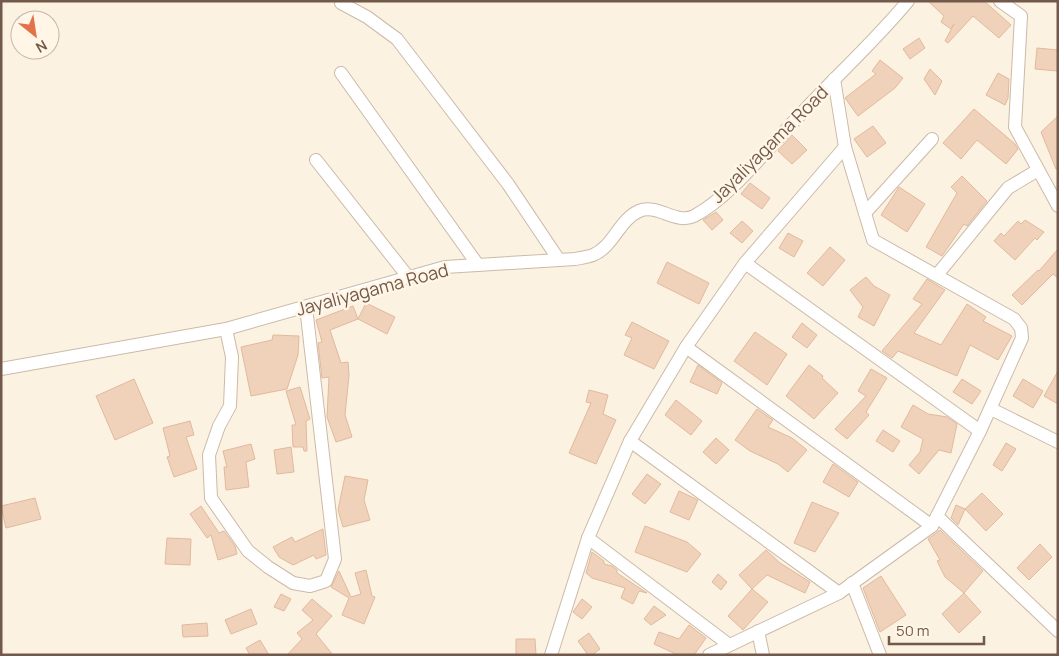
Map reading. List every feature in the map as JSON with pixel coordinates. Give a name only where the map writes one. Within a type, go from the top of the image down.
[{"type":"street","name":"Jayaliyagama Road","points":[[1,369],[226,329],[445,267],[559,260],[594,255],[607,244],[628,218],[641,210],[651,210],[686,219],[728,191],[834,79],[887,27],[908,1]]},
{"type":"street","points":[[1000,1],[1021,16],[1015,127],[1058,206]]},
{"type":"street","points":[[340,2],[367,17],[397,39],[508,184],[559,260]]},
{"type":"street","points":[[341,73],[478,265]]},
{"type":"street","points":[[709,655],[728,644],[838,593],[935,521],[991,408],[1022,338],[1021,328],[1014,319],[873,240],[845,147],[834,79]]},
{"type":"street","points":[[865,213],[932,139]]},
{"type":"street","points":[[550,655],[588,538],[630,441],[686,347],[745,263],[845,147]]},
{"type":"street","points":[[316,160],[409,278]]},
{"type":"street","points":[[937,275],[1008,188],[1038,170]]},
{"type":"street","points":[[745,263],[980,431]]},
{"type":"street","points":[[226,329],[232,357],[230,406],[219,426],[209,455],[211,498],[248,551],[293,583],[310,586],[326,581],[336,559],[306,307]]},
{"type":"street","points":[[686,347],[935,521],[1058,631]]},
{"type":"street","points":[[991,408],[1058,442]]},
{"type":"street","points":[[630,441],[838,593]]},
{"type":"street","points":[[588,538],[728,644]]},
{"type":"street","points":[[852,583],[880,655]]},
{"type":"street","points":[[758,631],[763,655]]},
{"type":"building","points":[[928,1],[984,1],[1011,25],[999,38],[973,16],[948,43],[945,41],[954,24],[951,29],[941,22],[944,16]]},
{"type":"building","points":[[919,38],[925,48],[910,59],[903,49]]},
{"type":"building","points":[[1037,48],[1058,50],[1058,71],[1035,69]]},
{"type":"building","points":[[880,60],[903,78],[895,88],[858,116],[845,98],[876,74],[872,71]]},
{"type":"building","points":[[930,69],[942,81],[935,95],[924,79]]},
{"type":"building","points":[[998,73],[1009,79],[1008,98],[1005,105],[986,95]]},
{"type":"building","points":[[974,109],[1015,144],[1018,149],[1006,164],[977,140],[961,159],[943,143]]},
{"type":"building","points":[[1058,116],[1058,169],[1056,169],[1041,132]]},
{"type":"building","points":[[873,126],[886,143],[867,157],[854,139]]},
{"type":"building","points":[[792,135],[807,150],[792,164],[778,151]]},
{"type":"building","points":[[962,176],[987,201],[967,226],[964,224],[942,256],[926,247],[957,193],[951,187]]},
{"type":"building","points":[[750,183],[770,198],[762,209],[741,194]]},
{"type":"building","points":[[899,187],[925,204],[907,232],[881,215]]},
{"type":"building","points":[[716,212],[723,220],[712,230],[703,220]]},
{"type":"building","points":[[1025,220],[1044,232],[1037,240],[1035,238],[1015,260],[994,241],[1001,233],[1004,236],[1018,221],[1021,224]]},
{"type":"building","points":[[742,221],[753,231],[742,243],[730,233]]},
{"type":"building","points":[[788,233],[803,241],[794,257],[779,248]]},
{"type":"building","points":[[830,247],[845,260],[823,286],[807,273]]},
{"type":"building","points":[[1058,249],[1058,278],[1053,274],[1022,305],[1012,295],[1039,271]]},
{"type":"building","points":[[667,262],[709,283],[699,304],[657,283]]},
{"type":"building","points":[[866,277],[874,286],[890,295],[874,326],[858,317],[863,307],[850,290]]},
{"type":"building","points":[[927,279],[945,290],[914,333],[941,345],[967,304],[986,317],[983,321],[1012,336],[998,360],[970,345],[957,376],[898,351],[892,358],[882,351],[922,304],[913,299]]},
{"type":"building","points":[[366,303],[395,317],[387,334],[358,319]]},
{"type":"building","points":[[353,306],[358,319],[330,330],[341,363],[348,362],[349,375],[345,415],[352,437],[336,442],[327,417],[329,377],[322,378],[318,343],[322,342],[316,320]]},
{"type":"building","points":[[632,322],[669,341],[654,369],[624,355],[632,338],[625,335]]},
{"type":"building","points":[[802,323],[817,335],[807,348],[792,337]]},
{"type":"building","points":[[755,332],[787,354],[767,385],[734,361]]},
{"type":"building","points":[[273,335],[299,336],[298,355],[287,389],[251,396],[241,347],[272,340]]},
{"type":"building","points":[[698,365],[722,383],[717,394],[690,382]]},
{"type":"building","points":[[809,365],[823,376],[822,378],[838,393],[814,419],[786,396]]},
{"type":"building","points":[[871,369],[887,378],[866,412],[869,415],[847,439],[835,429],[866,396],[858,391]]},
{"type":"building","points":[[1058,371],[1058,404],[1044,396]]},
{"type":"building","points":[[134,379],[153,423],[115,440],[96,396]]},
{"type":"building","points":[[962,379],[981,391],[972,404],[953,392]]},
{"type":"building","points":[[1023,379],[1043,391],[1033,408],[1013,396]]},
{"type":"building","points":[[300,387],[310,419],[306,421],[307,451],[304,451],[303,447],[293,447],[292,425],[296,425],[286,391]]},
{"type":"building","points":[[589,390],[608,395],[603,414],[616,420],[596,464],[569,453],[591,403],[586,402]]},
{"type":"building","points":[[676,400],[702,421],[691,435],[665,415]]},
{"type":"building","points":[[913,405],[928,414],[947,417],[957,424],[951,453],[939,450],[919,474],[909,465],[920,452],[923,439],[901,427]]},
{"type":"building","points":[[757,409],[773,420],[768,427],[792,438],[807,450],[788,472],[778,464],[750,451],[735,440]]},
{"type":"building","points":[[190,421],[194,435],[186,437],[197,469],[174,477],[167,457],[170,456],[163,428]]},
{"type":"building","points":[[883,430],[900,441],[893,452],[876,441]]},
{"type":"building","points":[[716,438],[729,450],[716,464],[703,452]]},
{"type":"building","points":[[1006,443],[1016,449],[1002,471],[993,465]]},
{"type":"building","points":[[251,444],[255,459],[246,462],[249,487],[226,490],[224,467],[227,467],[223,451]]},
{"type":"building","points":[[291,447],[294,472],[277,474],[274,450]]},
{"type":"building","points":[[833,464],[858,482],[849,497],[823,482]]},
{"type":"building","points":[[647,474],[661,484],[645,504],[632,494]]},
{"type":"building","points":[[345,476],[368,480],[364,500],[370,520],[343,527],[338,510]]},
{"type":"building","points":[[679,491],[698,500],[689,520],[670,512]]},
{"type":"building","points":[[982,493],[1003,514],[986,531],[965,509]]},
{"type":"building","points":[[35,498],[41,519],[6,528],[1,506]]},
{"type":"building","points":[[812,502],[839,513],[815,552],[794,543]]},
{"type":"building","points":[[956,505],[965,509],[958,525],[951,518]]},
{"type":"building","points":[[201,506],[219,533],[224,531],[235,546],[237,554],[218,560],[211,535],[207,538],[190,514]]},
{"type":"building","points":[[645,526],[687,542],[701,554],[687,572],[635,552]]},
{"type":"building","points":[[323,529],[326,555],[316,559],[314,555],[293,565],[279,557],[273,547],[292,537],[295,542]]},
{"type":"building","points":[[940,530],[983,571],[964,593],[945,577],[937,561],[940,560],[928,539]]},
{"type":"building","points":[[167,538],[191,539],[190,565],[165,564]]},
{"type":"building","points":[[1040,544],[1052,557],[1029,580],[1017,568]]},
{"type":"building","points":[[766,550],[780,563],[810,582],[805,593],[767,575],[752,589],[739,575]]},
{"type":"building","points":[[592,552],[604,561],[604,564],[612,566],[617,570],[617,573],[647,593],[639,591],[633,604],[621,598],[625,588],[592,578],[586,573]]},
{"type":"building","points":[[366,570],[372,596],[375,597],[364,624],[342,615],[349,598],[331,587],[339,571],[351,597],[361,594],[355,573]]},
{"type":"building","points":[[718,574],[727,582],[721,590],[712,582]]},
{"type":"building","points":[[881,576],[906,615],[880,632],[863,588]]},
{"type":"building","points":[[752,589],[768,602],[743,630],[728,616]]},
{"type":"building","points":[[964,593],[981,612],[959,633],[942,614]]},
{"type":"building","points":[[281,594],[291,599],[284,611],[274,607]]},
{"type":"building","points":[[312,599],[332,616],[316,634],[333,655],[287,655],[302,639],[297,633],[313,620],[302,610]]},
{"type":"building","points":[[582,599],[592,607],[582,619],[573,612]]},
{"type":"building","points":[[654,606],[666,615],[651,625],[644,619]]},
{"type":"building","points":[[251,609],[257,624],[231,634],[225,620]]},
{"type":"building","points":[[207,623],[208,636],[183,637],[182,625]]},
{"type":"building","points":[[689,625],[706,638],[694,655],[678,655],[654,644],[659,632],[679,639]]},
{"type":"building","points":[[589,633],[600,649],[592,655],[588,655],[578,641]]},
{"type":"building","points":[[516,639],[535,639],[536,655],[516,655]]},
{"type":"building","points":[[260,640],[269,655],[250,655],[246,648]]}]
